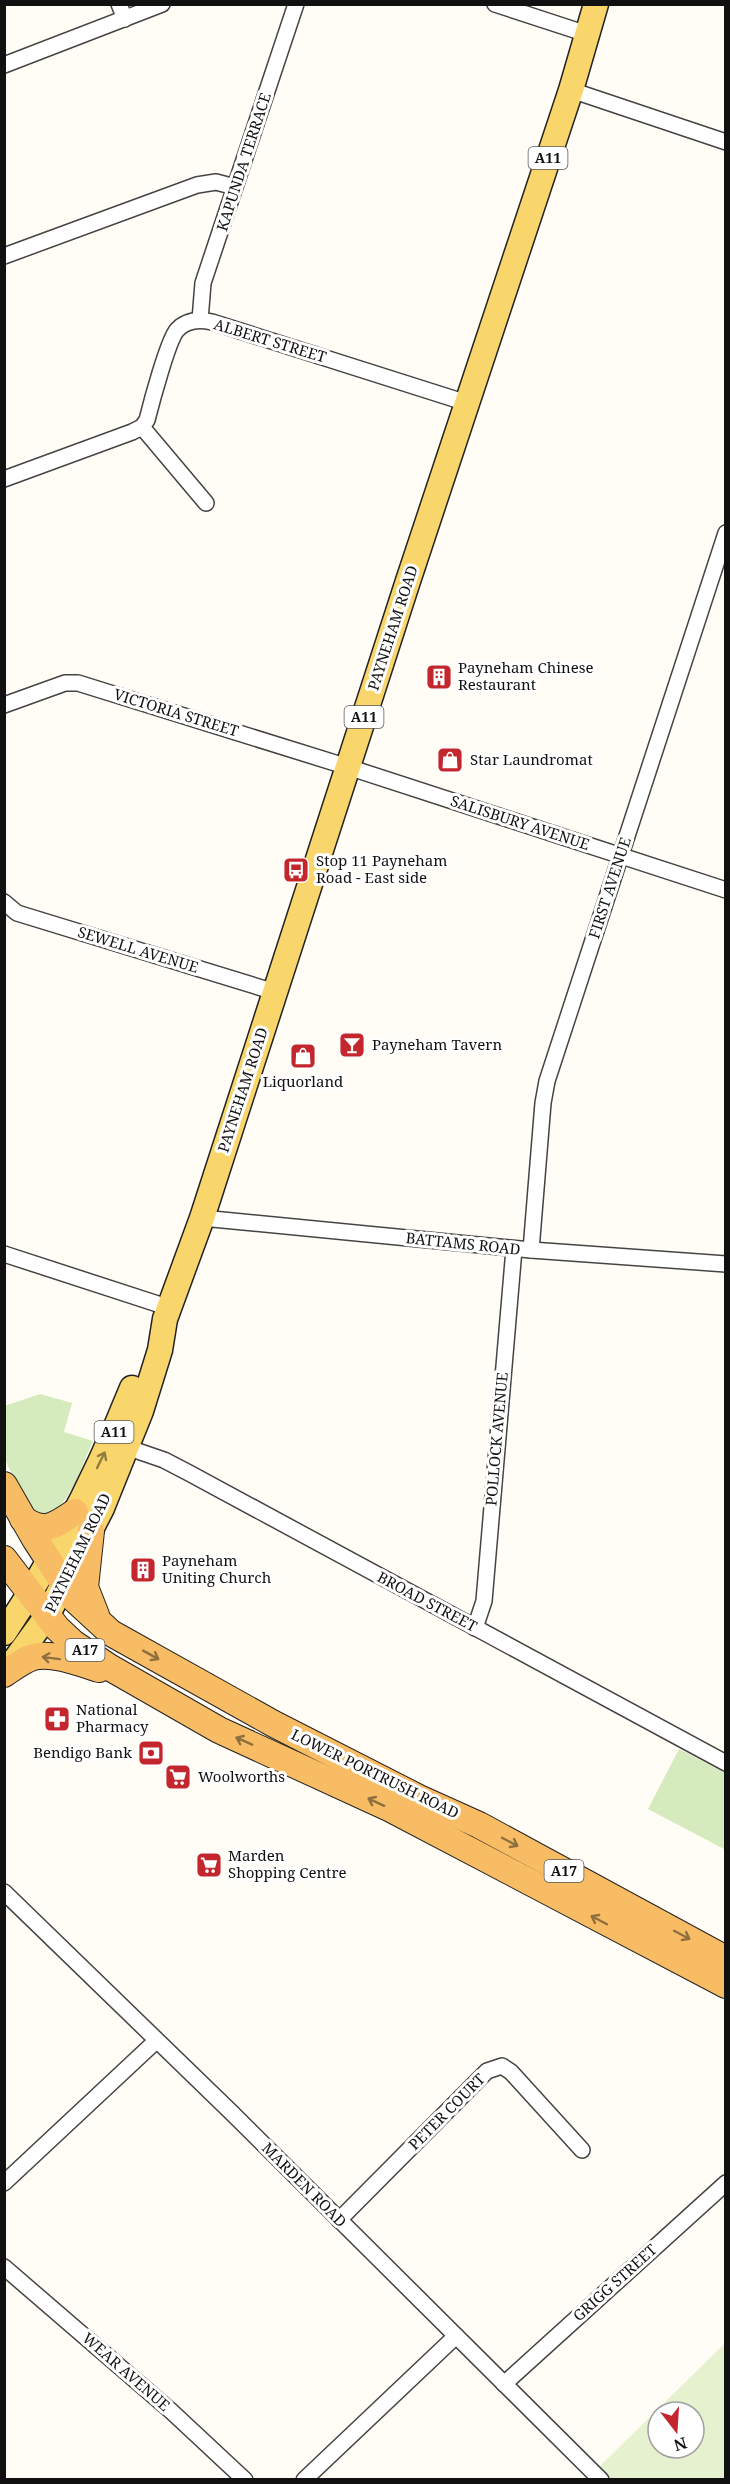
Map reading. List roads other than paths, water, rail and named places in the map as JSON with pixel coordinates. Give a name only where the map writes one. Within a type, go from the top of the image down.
[{"type":"highway","name":"A17","points":[[4,1485],[48,1561]]},
{"type":"highway","points":[[23,1519],[34,1526],[44,1528],[59,1522],[83,1521],[85,1587],[89,1602],[101,1624]]},
{"type":"highway","name":"A17","points":[[4,1559],[47,1616]]},
{"type":"highway","name":"LOWER PORTRUSH ROAD","points":[[48,1561],[74,1599],[111,1633],[264,1718],[401,1789],[479,1825],[726,1959]]},
{"type":"highway","name":"LOWER PORTRUSH ROAD","points":[[47,1616],[73,1643],[128,1678],[219,1730],[298,1764],[428,1828],[626,1935],[726,1985]]},
{"type":"highway","points":[[4,1674],[26,1660],[44,1656],[75,1662],[128,1678]]},
{"type":"highway","points":[[401,1789],[418,1807],[428,1828],[447,1824],[479,1825]]},
{"type":"main road","name":"PAYNEHAM ROAD","points":[[4,1674],[47,1616],[64,1584],[110,1441],[147,1350],[167,1313],[202,1218],[571,90],[596,4]]},
{"type":"main road","name":"PAYNEHAM ROAD","points":[[4,1633],[31,1594],[48,1561],[83,1521],[126,1447],[160,1350],[167,1313]]},
{"type":"street","points":[[4,65],[122,12],[162,4]]},
{"type":"street","name":"KAPUNDA TERRACE","points":[[200,320],[204,283],[296,4]]},
{"type":"street","points":[[495,4],[587,34]]},
{"type":"street","points":[[571,90],[726,142]]},
{"type":"street","points":[[4,256],[197,185],[216,182],[235,187]]},
{"type":"street","name":"ALBERT STREET","points":[[142,427],[147,420],[173,335],[184,324],[200,320],[467,403]]},
{"type":"street","points":[[4,479],[142,427],[206,503]]},
{"type":"street","name":"FIRST AVENUE","points":[[531,1250],[544,1092],[726,534]]},
{"type":"street","name":"VICTORIA STREET","points":[[4,705],[65,683],[78,683],[348,767]]},
{"type":"street","name":"SALISBURY AVENUE","points":[[348,767],[726,890]]},
{"type":"street","name":"SEWELL AVENUE","points":[[4,902],[17,913],[275,992]]},
{"type":"street","name":"BATTAMS ROAD","points":[[202,1218],[514,1249],[726,1264]]},
{"type":"street","name":"POLLOCK AVENUE","points":[[475,1628],[484,1601],[514,1249]]},
{"type":"street","points":[[4,1254],[167,1313]]},
{"type":"street","name":"BROAD STREET","points":[[126,1447],[164,1460],[189,1473],[726,1764]]},
{"type":"street","name":"MARDEN ROAD","points":[[4,1892],[601,2480]]},
{"type":"street","points":[[4,2182],[156,2041]]},
{"type":"street","name":"PETER COURT","points":[[339,2220],[487,2071],[501,2066],[512,2072],[582,2150]]},
{"type":"street","name":"GRIGG STREET","points":[[504,2384],[726,2182]]},
{"type":"street","name":"WEAR AVENUE","points":[[4,2267],[171,2411],[245,2480]]},
{"type":"street","points":[[304,2480],[456,2336]]},
{"type":"place","name":"Payneham Chinese Restaurant","points":[[439,677]]},
{"type":"place","name":"Star Laundromat","points":[[450,760]]},
{"type":"place","name":"Stop 11 Payneham Road - East side","points":[[296,870]]},
{"type":"place","name":"Payneham Tavern","points":[[352,1045]]},
{"type":"place","name":"Liquorland","points":[[303,1056]]},
{"type":"place","name":"Payneham Uniting Church","points":[[143,1570]]},
{"type":"place","name":"National Pharmacy","points":[[57,1719]]},
{"type":"place","name":"Bendigo Bank","points":[[151,1753]]},
{"type":"place","name":"Woolworths","points":[[178,1777]]},
{"type":"place","name":"Marden Shopping Centre","points":[[209,1865]]}]
